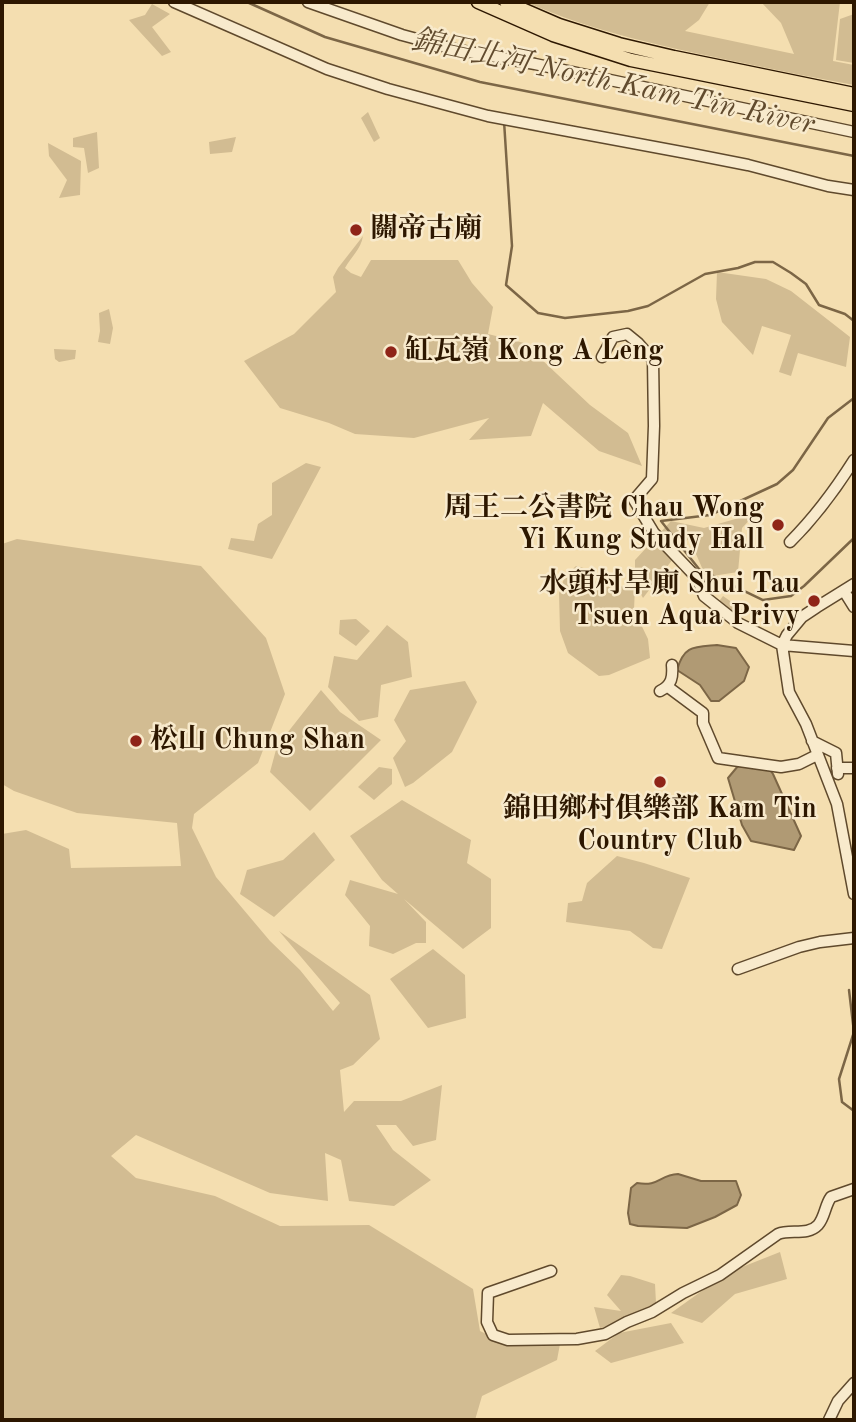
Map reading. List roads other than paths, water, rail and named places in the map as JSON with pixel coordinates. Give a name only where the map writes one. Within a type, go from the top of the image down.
[{"type":"main road","points":[[478,2],[553,35],[631,60],[854,105]]},
{"type":"main road","points":[[506,2],[559,25],[619,44],[854,94]]},
{"type":"street","points":[[174,2],[327,69],[388,89],[488,116],[703,156],[854,191]]},
{"type":"street","points":[[308,2],[402,36],[458,50],[536,58],[854,132]]},
{"type":"street","points":[[602,357],[613,337],[627,334],[653,360],[652,479],[634,500],[654,533],[697,578],[704,596],[738,623],[782,645],[854,651]]},
{"type":"street","points":[[790,542],[812,520],[854,460]]},
{"type":"street","points":[[854,584],[802,617],[782,645],[789,692],[806,724],[836,804],[854,892]]},
{"type":"street","points":[[844,591],[854,607]]},
{"type":"street","points":[[672,665],[673,677],[664,689],[704,713],[703,723],[718,758],[780,767],[799,764],[817,755]]},
{"type":"street","points":[[812,741],[836,753],[838,771],[854,768]]},
{"type":"street","points":[[738,969],[799,947],[854,938]]},
{"type":"street","points":[[551,1271],[488,1293],[487,1322],[493,1335],[508,1340],[577,1339],[605,1334],[720,1275],[780,1232],[813,1229],[820,1223],[831,1197],[854,1189]]},
{"type":"street","points":[[830,1420],[838,1401],[854,1383]]},
{"type":"waterway","name":"錦田北河 North Kam Tin River","points":[[247,2],[325,37],[480,82],[854,156]]},
{"type":"waterway","points":[[504,121],[512,246],[506,285],[538,313],[565,318],[628,311],[648,306],[705,274],[755,262],[773,262],[806,284],[819,305],[845,314],[854,321]]},
{"type":"waterway","points":[[661,521],[710,515],[777,484],[793,470],[828,418],[854,398]]},
{"type":"waterway","points":[[661,521],[699,569],[763,600],[791,596],[854,538]]},
{"type":"waterway","points":[[849,990],[854,1032],[839,1079],[842,1102],[854,1111]]},
{"type":"place","name":"關帝古廟","points":[[356,230]]},
{"type":"place","name":"缸瓦嶺 Kong A Leng","points":[[391,352]]},
{"type":"place","name":"周王二公書院 Chau Wong Yi Kung Study Hall","points":[[778,525]]},
{"type":"place","name":"水頭村旱廁 Shui Tau Tsuen Aqua Privy","points":[[814,601]]},
{"type":"place","name":"松山 Chung Shan","points":[[136,741]]},
{"type":"place","name":"錦田鄉村俱樂部 Kam Tin Country Club","points":[[660,782]]}]
